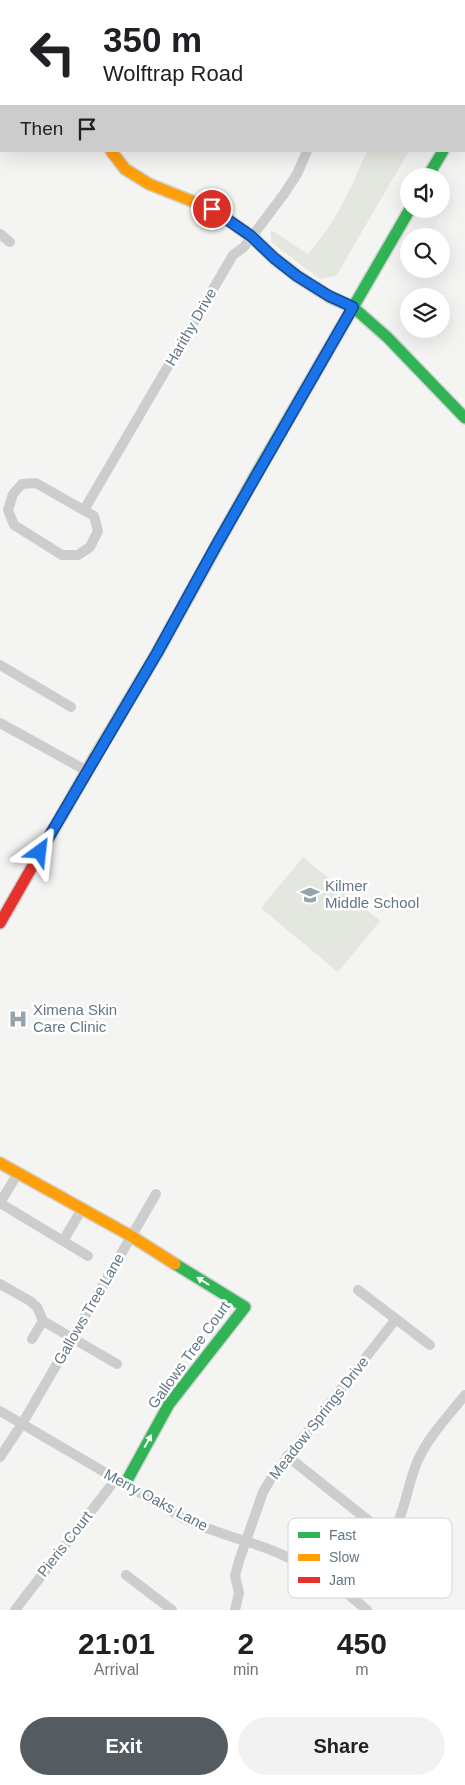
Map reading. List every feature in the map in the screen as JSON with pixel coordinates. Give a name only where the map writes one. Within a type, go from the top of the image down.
[{"type":"street","points":[[112,152],[125,169],[150,184],[212,209],[251,236],[274,258],[297,276],[329,296],[353,307],[387,337],[465,418]]},
{"type":"street","name":"Harithy Drive","points":[[84,510],[219,278],[233,256],[244,247],[284,194],[297,174],[307,152]]},
{"type":"street","points":[[433,168],[442,152]]},
{"type":"street","points":[[0,923],[157,653],[217,544],[405,218]]},
{"type":"street","points":[[0,234],[10,242]]},
{"type":"street","points":[[36,483],[84,510],[94,516],[98,530],[90,547],[78,555],[62,555],[14,525],[8,510],[13,494],[22,484],[36,483]]},
{"type":"street","points":[[0,665],[71,707]]},
{"type":"street","points":[[1,727],[87,771]]},
{"type":"street","points":[[0,1163],[131,1236]]},
{"type":"street","points":[[18,1173],[0,1203],[88,1256]]},
{"type":"street","name":"Gallows Tree Lane","points":[[22,1424],[156,1194]]},
{"type":"street","points":[[63,1241],[82,1209]]},
{"type":"street","name":"Gallows Tree Court","points":[[120,1481],[169,1404],[245,1307],[131,1236]]},
{"type":"street","points":[[0,1284],[37,1307],[42,1321],[117,1364]]},
{"type":"street","points":[[358,1290],[430,1345]]},
{"type":"street","name":"Meadow Springs Drive","points":[[234,1610],[239,1592],[235,1576],[263,1492],[287,1456],[396,1319]]},
{"type":"street","points":[[32,1339],[42,1321]]},
{"type":"street","points":[[401,1518],[411,1478],[418,1460],[428,1443],[465,1395]]},
{"type":"street","name":"Merry Oaks Lane","points":[[0,1411],[189,1521],[201,1527],[246,1541],[288,1559]]},
{"type":"street","points":[[0,1457],[22,1424]]},
{"type":"street","points":[[287,1456],[366,1518]]},
{"type":"street","name":"Pieris Court","points":[[15,1610],[120,1481]]},
{"type":"street","points":[[126,1574],[172,1610]]},
{"type":"street","name":"Merry Oaks Lane","points":[[352,1598],[367,1610]]},
{"type":"shaded area","points":[[367,152],[408,152],[336,276],[320,279],[271,242],[271,230],[308,254],[334,218]]},
{"type":"shaded area","points":[[303,857],[380,921],[338,972],[261,908]]},
{"type":"traffic: fast","points":[[433,168],[442,152]]},
{"type":"traffic: fast","points":[[95,757],[157,653],[254,478],[405,218]]},
{"type":"traffic: fast","points":[[330,297],[353,307],[387,337],[465,418]]},
{"type":"traffic: fast","points":[[125,1484],[169,1404],[245,1307],[175,1264]]},
{"type":"traffic: slow","points":[[112,152],[125,169],[149,184],[212,209],[251,236],[274,258],[297,276],[330,297]]},
{"type":"traffic: slow","points":[[0,1163],[131,1236],[175,1264]]},
{"type":"traffic: jam","points":[[0,923],[95,757]]},
{"type":"place","name":"Kilmer Middle School","points":[[310,895]]},
{"type":"place","name":"Ximena Skin Care Clinic","points":[[18,1019]]},
{"type":"route","points":[[40,852],[157,653],[217,544],[353,307],[329,296],[297,276],[274,258],[251,236],[212,209]]}]
